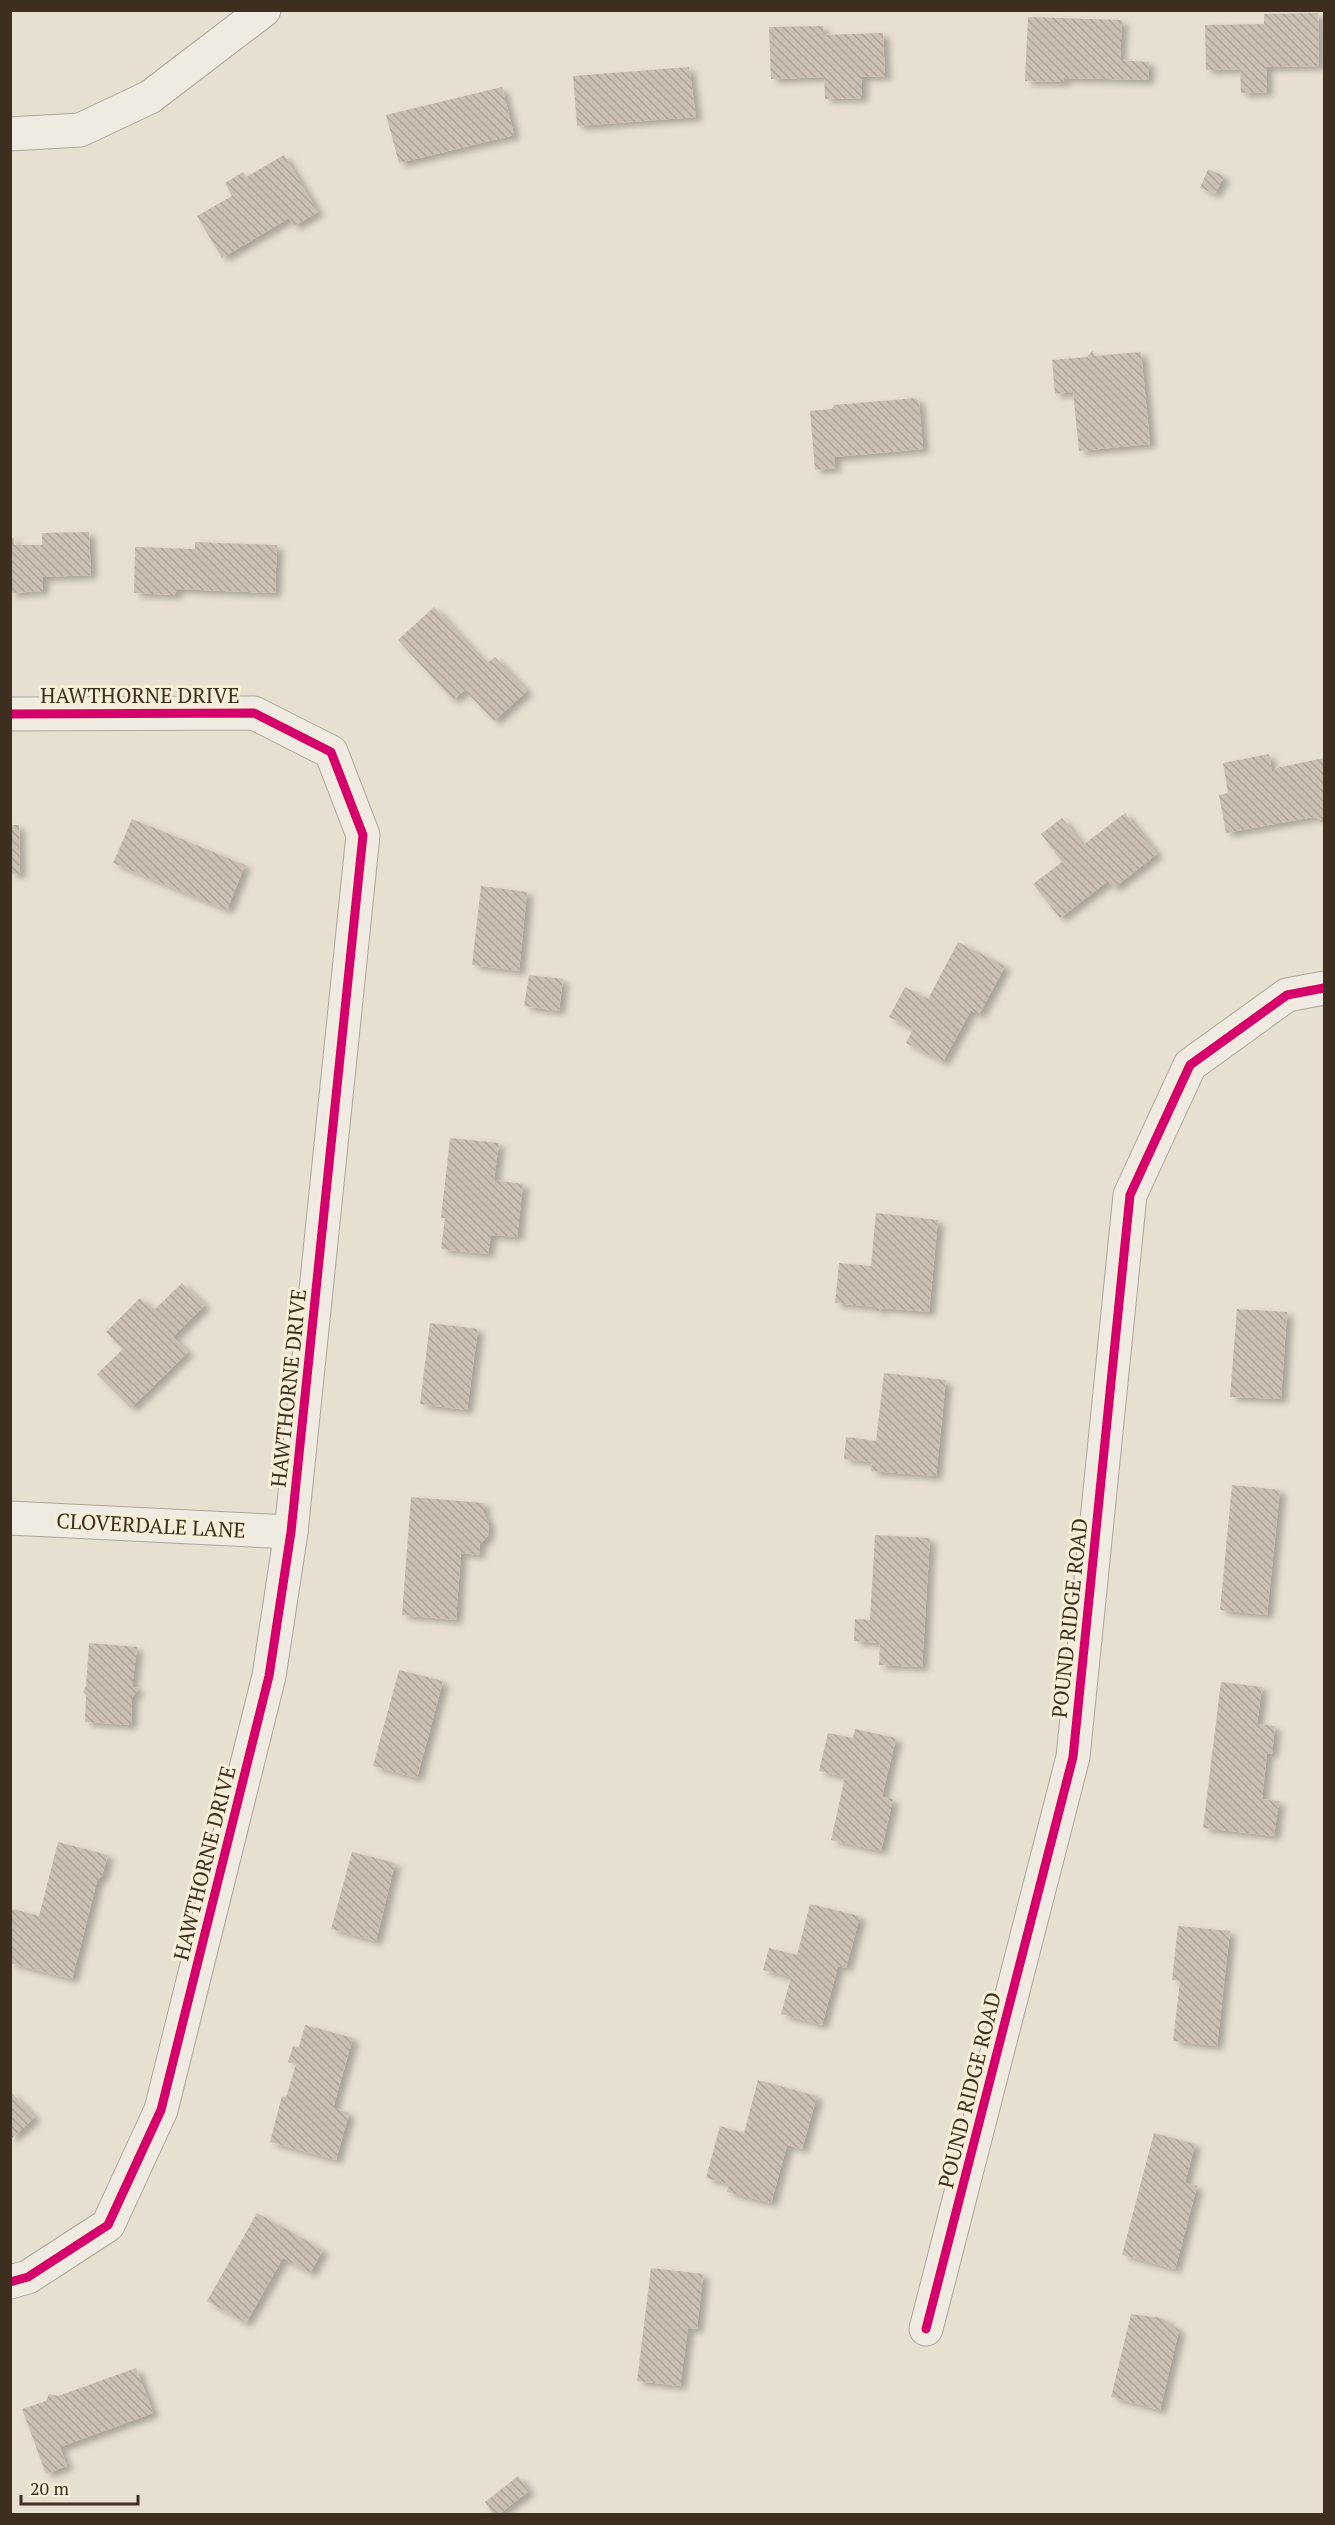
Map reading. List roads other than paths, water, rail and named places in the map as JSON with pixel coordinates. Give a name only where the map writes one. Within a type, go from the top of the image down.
[{"type":"street","points":[[10,134],[80,130],[150,97],[264,10]]},
{"type":"street","name":"HAWTHORNE DRIVE","points":[[10,714],[254,713],[331,752],[363,835],[291,1532],[269,1676],[161,2110],[108,2225],[28,2277],[10,2282]]},
{"type":"street","name":"POUND RIDGE ROAD","points":[[926,2329],[1073,1756],[1130,1195],[1190,1065],[1287,995],[1324,988]]},
{"type":"street","name":"CLOVERDALE LANE","points":[[10,1518],[291,1532]]}]
